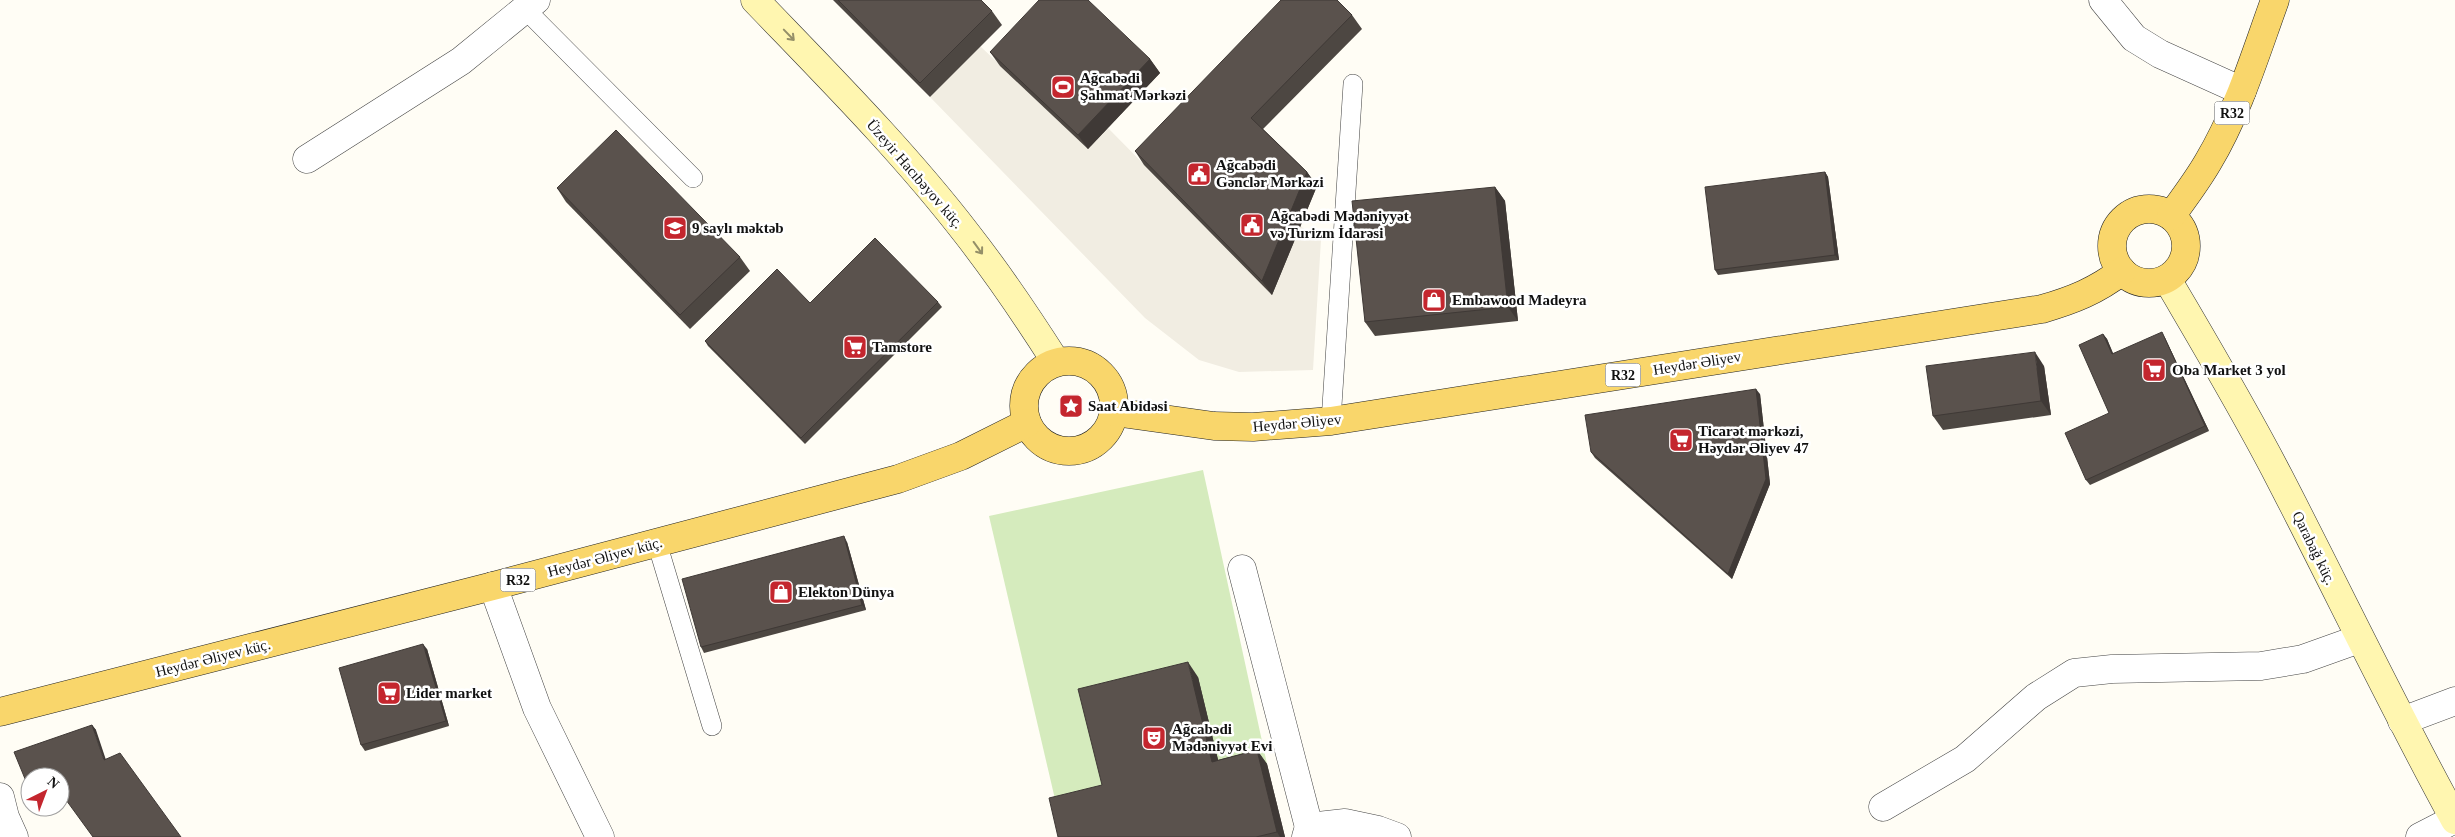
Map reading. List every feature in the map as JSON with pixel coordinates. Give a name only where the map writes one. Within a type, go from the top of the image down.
[{"type":"main road","name":"R32","points":[[2171,216],[2208,162],[2242,90],[2275,0]]},
{"type":"main road","points":[[2160,210],[2171,216],[2180,225],[2187,248],[2184,260],[2177,271],[2167,279],[2155,283],[2142,282],[2122,271],[2115,261],[2112,249],[2113,237],[2118,226],[2136,211],[2160,210]]},
{"type":"main road","name":"Heydər Əliyev","points":[[1114,412],[1214,426],[1253,428],[1331,421],[2042,309],[2072,300],[2100,288],[2122,271]]},
{"type":"main road","points":[[1071,361],[1086,364],[1098,371],[1108,383],[1114,397],[1114,412],[1110,426],[1102,438],[1089,447],[1075,451],[1060,450],[1046,445],[1035,435],[1027,422],[1024,408],[1026,393],[1032,380],[1043,369],[1056,362],[1071,361]]},
{"type":"main road","name":"Heydər Əliyev küç.","points":[[0,712],[493,586],[926,471],[961,456],[1027,422]]},
{"type":"street","name":"Üzeyir Hacıbəyov küç.","points":[[757,0],[924,181],[967,234],[1016,300],[1056,362]]},
{"type":"street","points":[[2103,0],[2134,38],[2160,54],[2242,90]]},
{"type":"street","points":[[307,159],[461,61],[530,5]]},
{"type":"street","name":"Qarabağ küç.","points":[[2167,279],[2271,461],[2359,639],[2455,820]]},
{"type":"street","points":[[1242,569],[1308,832],[1345,823],[1378,830],[1396,837]]},
{"type":"street","points":[[493,586],[537,708],[600,837]]},
{"type":"street","points":[[1883,807],[1965,759],[2036,697],[2074,673],[2112,669],[2261,666],[2303,659],[2359,639]]},
{"type":"street","points":[[2402,721],[2455,701]]},
{"type":"street","points":[[0,797],[5,817],[14,837]]},
{"type":"street","points":[[2420,837],[2455,820]]},
{"type":"lane","points":[[530,5],[693,178]]},
{"type":"lane","points":[[1331,421],[1354,84]]},
{"type":"lane","points":[[657,543],[712,726]]},
{"type":"green space","points":[[1203,470],[1267,764],[1058,812],[989,516]]},
{"type":"shaded area","points":[[980,46],[1088,148],[1108,128],[1272,294],[1300,226],[1321,240],[1313,370],[1239,372],[1199,360],[1145,318],[930,97]]},
{"type":"building","points":[[838,0],[981,0],[992,11],[920,83]]},
{"type":"building","points":[[1039,0],[1088,0],[1150,59],[1078,135],[990,52]]},
{"type":"building","points":[[1281,0],[1337,0],[1352,15],[1251,118],[1307,172],[1262,281],[1135,151]]},
{"type":"building","points":[[616,130],[740,257],[680,315],[557,188]]},
{"type":"building","points":[[1825,172],[1835,255],[1715,270],[1705,187]]},
{"type":"building","points":[[1495,187],[1508,307],[1365,322],[1352,201]]},
{"type":"building","points":[[875,238],[938,302],[801,438],[705,341],[777,269],[810,303]]},
{"type":"building","points":[[2162,332],[2205,426],[2086,480],[2065,433],[2109,413],[2079,345],[2103,334],[2112,354]]},
{"type":"building","points":[[2035,352],[2041,401],[1933,416],[1926,366]]},
{"type":"building","points":[[1756,389],[1766,479],[1728,574],[1591,452],[1585,415]]},
{"type":"building","points":[[844,536],[862,605],[701,647],[682,579]]},
{"type":"building","points":[[423,644],[446,721],[361,745],[339,668]]},
{"type":"building","points":[[1188,662],[1212,762],[1257,750],[1277,832],[1256,837],[1058,837],[1049,798],[1102,785],[1078,689]]},
{"type":"building","points":[[92,725],[104,760],[120,753],[181,837],[93,837],[70,805],[70,767],[20,767],[14,752]]},
{"type":"place","name":"Ağcabədi Şahmat Mərkəzi","points":[[1063,87]]},
{"type":"place","name":"Ağcabədi Gənclər Mərkəzi","points":[[1199,174]]},
{"type":"place","name":"Ağcabədi Mədəniyyət və Turizm İdarəsi","points":[[1252,225]]},
{"type":"place","name":"9 saylı məktəb","points":[[675,228]]},
{"type":"place","name":"Embawood Madeyra","points":[[1434,300]]},
{"type":"place","name":"Tamstore","points":[[855,347]]},
{"type":"place","name":"Oba Market 3 yol","points":[[2154,370]]},
{"type":"place","name":"Saat Abidəsi","points":[[1071,406]]},
{"type":"place","name":"Ticarət mərkəzi, Həydər Əliyev 47","points":[[1681,440]]},
{"type":"place","name":"Elekton Dünya","points":[[781,592]]},
{"type":"place","name":"Lider market","points":[[389,693]]},
{"type":"place","name":"Ağcabədi Mədəniyyət Evi","points":[[1154,738]]}]
